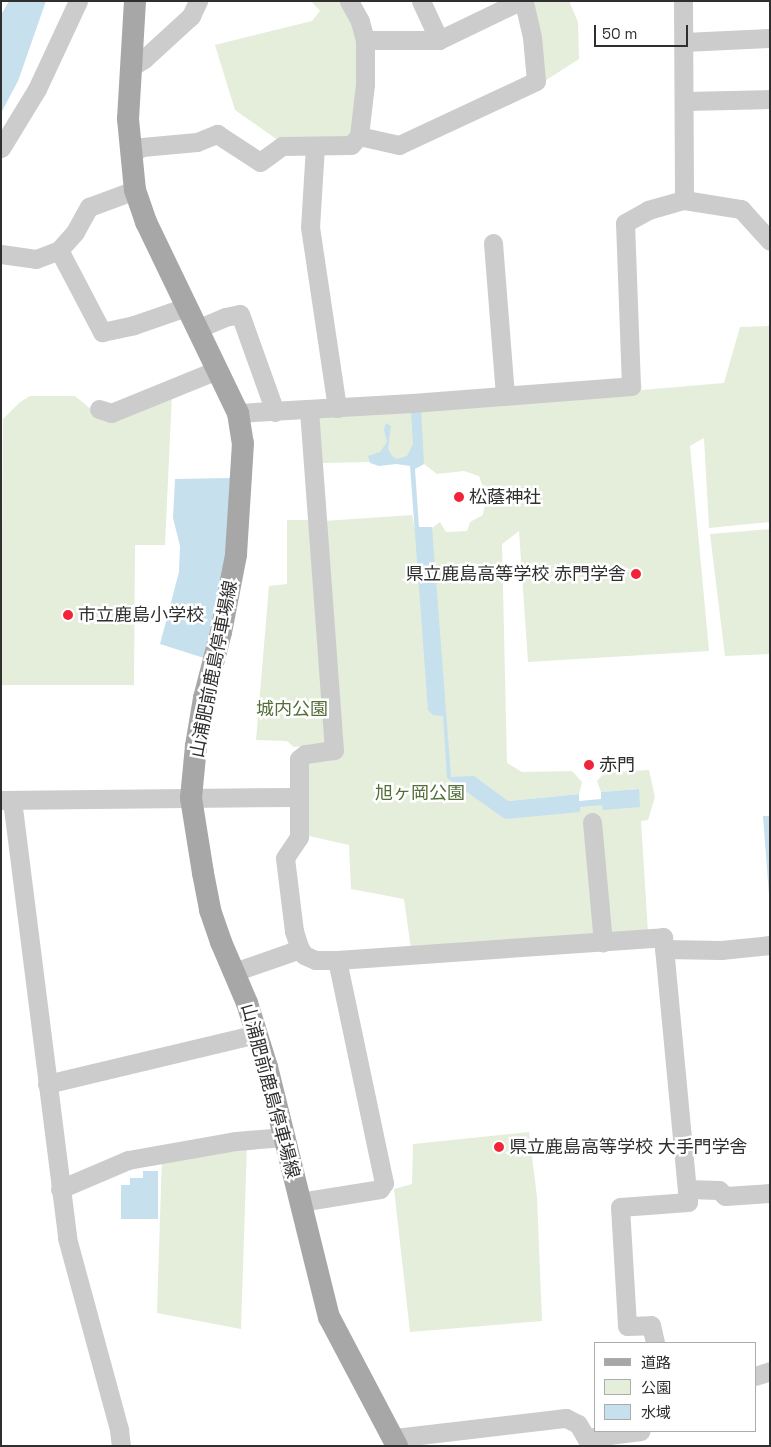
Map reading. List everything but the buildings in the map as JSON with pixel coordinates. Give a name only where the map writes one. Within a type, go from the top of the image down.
[{"type":"main road","name":"山浦肥前鹿島停車場線","points":[[135,1],[128,119],[135,190],[146,222],[238,413],[243,443],[236,555],[221,632],[204,698],[196,746],[192,798],[210,910],[257,1034],[329,1316],[396,1442]]},
{"type":"street","points":[[1,148],[36,88],[78,1]]},
{"type":"street","points":[[130,68],[144,59],[191,16],[198,1]]},
{"type":"street","points":[[130,154],[142,147],[197,142],[217,134],[260,162],[282,146],[351,145],[359,136],[365,84],[365,40],[360,21],[349,1]]},
{"type":"street","points":[[421,1],[439,40]]},
{"type":"street","points":[[683,1],[684,200]]},
{"type":"street","points":[[359,136],[399,145],[536,81],[532,37],[518,2],[439,40],[365,40]]},
{"type":"street","points":[[684,42],[770,38]]},
{"type":"street","points":[[685,101],[770,99]]},
{"type":"street","points":[[315,146],[310,227],[337,408]]},
{"type":"street","points":[[1,254],[36,259],[59,250],[75,232],[89,207],[135,190]]},
{"type":"street","points":[[238,413],[309,410],[631,386],[625,223],[648,210],[684,200],[741,208],[770,241]]},
{"type":"street","points":[[493,243],[504,396]]},
{"type":"street","points":[[59,250],[102,332],[134,325],[186,306]]},
{"type":"street","points":[[197,329],[225,317],[240,314],[274,412]]},
{"type":"street","points":[[99,409],[111,413],[217,370]]},
{"type":"street","points":[[309,410],[334,750],[305,754],[299,759],[299,837],[284,858],[294,931],[300,949],[304,955],[315,960],[337,960],[663,937],[688,1202],[620,1208],[628,1326],[651,1325],[655,1342]]},
{"type":"street","points":[[121,1446],[119,1430],[67,1238],[7,800],[299,797]]},
{"type":"street","points":[[592,822],[603,942]]},
{"type":"street","points":[[664,949],[721,950],[770,945]]},
{"type":"street","points":[[234,972],[300,949]]},
{"type":"street","points":[[300,1202],[380,1189],[384,1183],[337,960]]},
{"type":"street","points":[[47,1084],[257,1034]]},
{"type":"street","points":[[60,1189],[128,1160],[236,1141],[284,1136]]},
{"type":"street","points":[[686,1189],[719,1190],[725,1196],[770,1193]]},
{"type":"street","points":[[756,1376],[770,1372]]},
{"type":"street","points":[[396,1442],[566,1418],[578,1424],[587,1440],[635,1432]]},
{"type":"green space","points":[[311,1],[342,1],[355,22],[362,83],[349,140],[282,143],[235,110],[215,45],[312,21],[320,11]]},
{"type":"green space","points":[[530,1],[569,1],[578,22],[579,59],[540,84]]},
{"type":"green space","name":"旭ヶ岡公園","points":[[770,326],[770,522],[709,528],[704,438],[690,446],[709,651],[528,662],[519,531],[502,544],[507,763],[522,772],[572,771],[582,782],[579,794],[508,801],[508,810],[639,796],[639,789],[601,792],[597,781],[604,773],[649,770],[655,797],[648,820],[641,821],[648,933],[411,949],[404,899],[351,889],[349,845],[309,836],[304,763],[331,761],[340,754],[324,521],[412,515],[415,529],[432,528],[440,522],[446,532],[467,531],[470,522],[483,515],[486,495],[479,476],[464,471],[437,474],[424,464],[423,461],[321,463],[319,417],[724,383],[740,327]]},
{"type":"green space","name":"市立鹿島小学校","points":[[172,394],[165,545],[135,545],[134,685],[1,685],[3,419],[20,402],[30,396],[75,396],[98,415]]},
{"type":"green space","name":"城内公園","points":[[287,520],[309,520],[326,744],[294,747],[287,741],[256,740],[269,586],[287,584]]},
{"type":"green space","points":[[770,529],[770,654],[725,656],[710,534]]},
{"type":"green space","points":[[529,1132],[537,1197],[542,1321],[410,1332],[394,1189],[412,1184],[413,1144]]},
{"type":"green space","points":[[247,1144],[241,1329],[157,1313],[162,1157]]},
{"type":"water","points":[[9,1],[46,1],[18,81],[1,113],[1,15]]},
{"type":"water","points":[[421,411],[424,464],[415,469],[419,527],[432,527],[451,777],[474,776],[508,801],[579,794],[579,801],[601,799],[601,792],[639,789],[640,807],[603,810],[602,805],[580,807],[580,812],[505,819],[447,778],[443,716],[433,715],[428,710],[410,466],[396,464],[379,466],[370,463],[368,456],[380,452],[387,442],[384,430],[386,423],[391,426],[388,449],[392,456],[397,459],[407,456],[413,444],[411,412]]},
{"type":"water","points":[[230,478],[229,543],[204,658],[160,644],[179,572],[180,546],[173,518],[175,479]]},
{"type":"water","points":[[763,816],[770,816],[770,908]]},
{"type":"water","points":[[143,1171],[158,1171],[158,1219],[121,1219],[121,1185],[130,1185],[130,1178],[143,1178]]},
{"type":"place","name":"松蔭神社","points":[[459,497]]},
{"type":"place","name":"県立鹿島高等学校 赤門学舎","points":[[636,574]]},
{"type":"place","name":"市立鹿島小学校","points":[[68,615]]},
{"type":"place","name":"赤門","points":[[589,765]]},
{"type":"place","name":"県立鹿島高等学校 大手門学舎","points":[[499,1147]]}]
